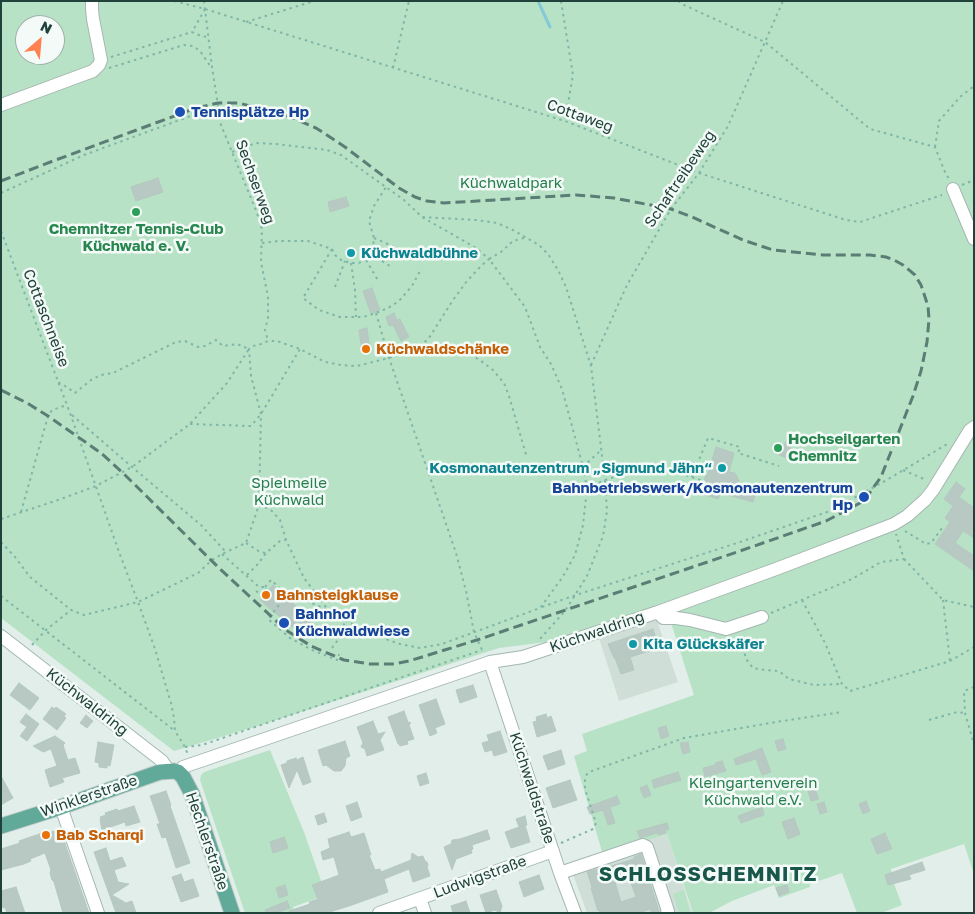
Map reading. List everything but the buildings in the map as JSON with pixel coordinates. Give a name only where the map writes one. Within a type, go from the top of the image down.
[{"type":"main road","name":"Winklerstraße","points":[[1,826],[160,772],[173,772]]},
{"type":"main road","name":"Hechlerstraße","points":[[173,772],[183,777],[192,794],[232,913]]},
{"type":"street","points":[[1,105],[93,71],[98,65],[103,65],[93,19],[92,1]]},
{"type":"street","points":[[953,189],[974,239]]},
{"type":"street","name":"Küchwaldring","points":[[1,636],[162,760],[173,772],[490,662],[523,658],[658,612],[896,523],[920,506],[929,495],[970,430],[974,427]]},
{"type":"street","points":[[658,612],[663,618],[690,620],[726,628],[762,617]]},
{"type":"street","name":"Küchwaldstraße","points":[[490,662],[560,873],[576,913]]},
{"type":"street","points":[[61,807],[98,913]]},
{"type":"street","points":[[560,873],[643,845],[647,846],[668,913]]},
{"type":"street","name":"Ludwigstraße","points":[[379,913],[552,849]]},
{"type":"street","points":[[420,899],[425,913]]},
{"type":"path","name":"Cottaweg","points":[[174,1],[565,121],[699,173],[846,220],[860,222],[945,194],[974,180]]},
{"type":"path","name":"Sechserweg","points":[[204,1],[221,125],[257,212],[262,229],[261,262],[268,297],[268,318],[265,330],[268,341]]},
{"type":"path","points":[[246,22],[314,1]]},
{"type":"path","points":[[393,68],[409,1]]},
{"type":"path","points":[[561,1],[573,75],[565,121]]},
{"type":"path","points":[[678,1],[765,42],[870,129],[935,147]]},
{"type":"path","name":"Schaftreibeweg","points":[[591,366],[627,285],[671,209],[699,173],[728,126],[784,1]]},
{"type":"path","points":[[103,65],[192,32],[205,9]]},
{"type":"path","points":[[192,32],[209,38]]},
{"type":"path","points":[[103,65],[184,45],[193,46],[200,51],[212,67]]},
{"type":"path","points":[[953,189],[935,147],[939,121],[974,86]]},
{"type":"path","points":[[1,193],[84,155],[207,110],[218,108]]},
{"type":"path","points":[[232,152],[256,143],[327,150],[341,155],[404,200],[422,217],[476,248],[489,259],[525,307],[540,347],[551,364],[562,389],[587,488],[583,525],[575,555],[562,578],[540,608]]},
{"type":"path","points":[[262,243],[278,241],[308,242],[332,249],[341,260],[359,263],[371,254],[374,238],[369,221],[374,206],[386,187]]},
{"type":"path","points":[[422,217],[497,223],[539,245],[548,254],[566,287],[591,366],[605,480],[606,511],[603,536],[587,576],[576,595],[565,611],[523,658]]},
{"type":"path","name":"Cottaschneise","points":[[1,231],[70,413],[138,602],[171,703],[175,730]]},
{"type":"path","points":[[374,238],[399,249]]},
{"type":"path","points":[[1,519],[96,486],[132,467],[190,424],[227,383],[249,349],[253,346],[277,340],[325,362],[357,366],[389,358],[419,347],[429,338],[462,287],[481,266],[513,241],[526,238]]},
{"type":"path","points":[[332,249],[303,298],[319,310],[340,317],[363,317],[376,314],[388,308],[399,301],[412,286],[421,269]]},
{"type":"path","points":[[371,254],[393,268]]},
{"type":"path","points":[[366,259],[379,282]]},
{"type":"path","points":[[335,287],[345,261]]},
{"type":"path","points":[[351,263],[356,317]]},
{"type":"path","points":[[376,314],[389,358],[456,553],[474,632],[485,657],[490,662]]},
{"type":"path","points":[[58,382],[75,393],[91,380],[101,375],[113,373],[176,342],[185,341],[198,347],[205,346],[216,340],[224,346],[238,344],[249,349]]},
{"type":"path","points":[[419,347],[451,349],[470,354],[493,370],[504,384],[509,396],[527,458]]},
{"type":"path","points":[[1,542],[30,577],[70,610],[84,616],[138,602],[198,573],[212,560],[246,543],[259,505],[261,414],[252,376],[249,349]]},
{"type":"path","points":[[190,424],[251,426],[261,414],[300,349]]},
{"type":"path","points":[[21,512],[48,416],[52,410],[67,405]]},
{"type":"path","points":[[70,413],[201,525],[226,552]]},
{"type":"path","points":[[692,477],[708,438],[740,448],[738,454],[779,466]]},
{"type":"path","points":[[259,587],[255,591],[262,595],[271,580],[287,594],[329,611],[380,637],[420,648],[442,644],[576,595],[830,511],[953,440]]},
{"type":"path","points":[[583,467],[601,450]]},
{"type":"path","points":[[587,488],[641,468],[657,466],[704,481]]},
{"type":"path","points":[[903,470],[936,486]]},
{"type":"path","points":[[259,505],[270,509],[280,520],[286,540],[304,578],[329,611]]},
{"type":"path","points":[[896,523],[906,532],[926,544],[931,543],[942,528]]},
{"type":"path","points":[[896,523],[904,559],[943,600],[974,607]]},
{"type":"path","points":[[247,576],[266,553],[280,541],[286,540]]},
{"type":"path","points":[[246,543],[260,552],[266,553]]},
{"type":"path","points":[[222,554],[259,587],[265,588]]},
{"type":"path","points":[[762,617],[852,579],[881,562],[904,559]]},
{"type":"path","points":[[287,594],[268,619],[290,638],[312,650],[337,660],[338,655]]},
{"type":"path","points":[[1,596],[175,730],[192,764]]},
{"type":"path","points":[[802,600],[842,684],[850,691],[950,661],[974,647]]},
{"type":"path","points":[[943,600],[950,661]]},
{"type":"path","points":[[24,653],[46,630],[70,610]]},
{"type":"path","points":[[332,648],[343,633],[343,626],[346,621]]},
{"type":"path","points":[[712,635],[726,645],[744,651],[746,659],[753,668],[779,671],[789,679],[814,685],[842,684]]},
{"type":"path","points":[[185,747],[202,745],[482,650]]},
{"type":"path","points":[[974,687],[964,691],[965,712],[974,744]]},
{"type":"path","points":[[552,849],[593,828],[596,823],[585,789],[585,780],[590,772],[684,738],[842,712]]},
{"type":"path","points":[[929,720],[957,712],[965,712]]},
{"type":"shaded area","points":[[656,618],[678,682],[619,701],[599,638]]},
{"type":"shaded area","points":[[667,834],[692,913],[587,913],[570,866]]},
{"type":"green space","name":"Küchwaldpark","points":[[1,1],[974,1],[974,874],[964,844],[891,869],[894,884],[902,905],[881,913],[857,913],[842,873],[810,884],[810,887],[779,898],[774,885],[732,901],[709,913],[693,913],[667,834],[603,855],[574,756],[587,751],[582,734],[694,695],[667,610],[563,640],[499,648],[174,751],[1,618]]},
{"type":"green space","points":[[270,750],[304,832],[326,895],[293,907],[295,913],[245,913],[200,780],[204,772]]},
{"type":"green space","points":[[684,890],[690,912],[679,913],[673,894]]},
{"type":"waterway","points":[[538,1],[550,27]]},
{"type":"railway","points":[[1,181],[196,108],[218,103],[239,103],[288,116],[316,128],[345,147],[399,188],[427,201],[444,203],[576,195],[614,198],[671,209],[743,240],[773,250],[823,255],[886,257],[903,265],[915,275],[921,285],[928,306],[929,319],[927,342],[921,371],[913,396],[881,477],[860,503],[826,521],[740,551],[477,640],[394,664],[370,664],[344,660],[311,646],[286,630],[219,568],[101,453],[48,416],[1,390]]},
{"type":"place","name":"Tennisplätze Hp","points":[[180,112]]},
{"type":"place","name":"Chemnitzer Tennis-Club Küchwald e. V.","points":[[136,212]]},
{"type":"place","name":"Küchwaldbühne","points":[[351,253]]},
{"type":"place","name":"Küchwaldschänke","points":[[366,349]]},
{"type":"place","name":"Hochseilgarten Chemnitz","points":[[778,448]]},
{"type":"place","name":"Kosmonautenzentrum „Sigmund Jähn“","points":[[722,468]]},
{"type":"place","name":"Bahnbetriebswerk/Kosmonautenzentrum Hp","points":[[864,497]]},
{"type":"place","name":"Bahnsteigklause","points":[[266,595]]},
{"type":"place","name":"Bahnhof Küchwaldwiese","points":[[284,623]]},
{"type":"place","name":"Kita Glückskäfer","points":[[633,644]]},
{"type":"place","name":"Bab Scharqi","points":[[46,835]]},
{"type":"district","name":"SCHLOSSCHEMNITZ","points":[[708,875]]},
{"type":"park label","name":"Spielmeile Küchwald","points":[[289,492]]},
{"type":"park label","name":"Kleingartenverein Küchwald e.V.","points":[[753,792]]}]
